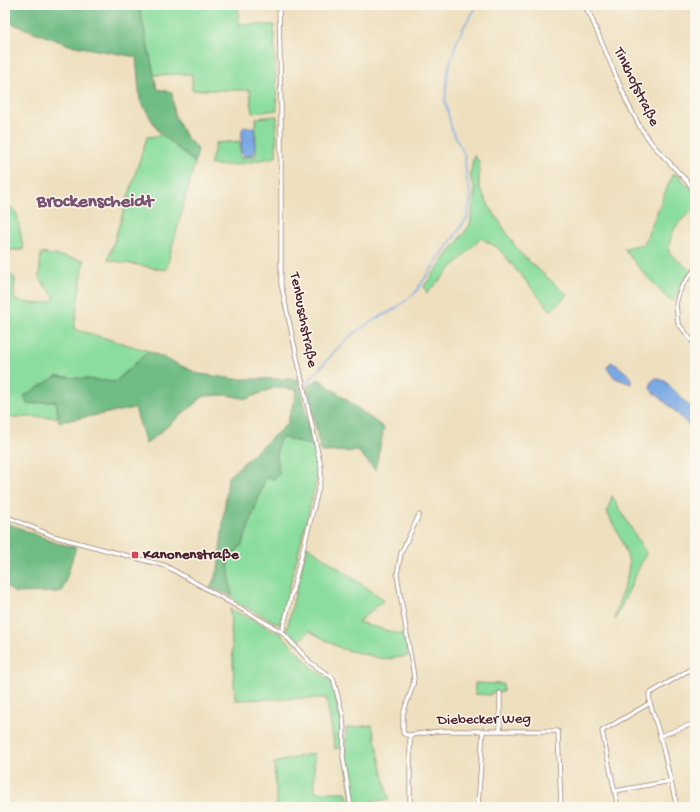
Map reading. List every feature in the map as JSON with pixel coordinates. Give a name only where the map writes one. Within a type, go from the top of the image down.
[{"type":"street","name":"Tenbuschstraße","points":[[279,5],[281,107],[281,284],[321,467],[321,479],[282,632]]},
{"type":"street","name":"Tinkhofstraße","points":[[582,5],[586,8],[591,17],[627,102],[640,127],[653,145],[695,190]]},
{"type":"street","points":[[695,269],[682,286],[676,304],[678,323],[695,345]]},
{"type":"street","points":[[410,807],[410,735],[403,733],[403,714],[410,696],[414,677],[397,575],[401,553],[419,515]]},
{"type":"street","points":[[5,516],[53,536],[166,566],[282,632],[311,663],[333,678],[343,716],[343,757],[352,807]]},
{"type":"street","points":[[677,807],[648,694],[695,668]]},
{"type":"street","points":[[500,693],[500,730]]},
{"type":"street","points":[[618,807],[602,731],[650,703]]},
{"type":"street","points":[[660,736],[695,724]]},
{"type":"street","points":[[478,807],[483,730]]},
{"type":"street","name":"Diebecker Weg","points":[[410,735],[440,731],[558,731],[560,807]]},
{"type":"street","points":[[615,791],[671,781]]},
{"type":"green space","points":[[5,5],[139,5],[157,89],[172,92],[174,114],[186,137],[198,149],[195,163],[158,131],[140,100],[136,57],[69,45],[5,21]]},
{"type":"green space","points":[[139,5],[238,5],[239,24],[274,25],[277,110],[252,113],[250,90],[192,90],[192,74],[154,75]]},
{"type":"green space","points":[[277,116],[276,157],[234,165],[210,165],[216,143],[240,141],[240,158],[256,156],[256,118]]},
{"type":"green space","points":[[163,135],[195,163],[166,270],[108,260],[147,137]]},
{"type":"green space","points":[[474,155],[479,162],[479,186],[489,206],[520,253],[567,295],[551,311],[498,248],[481,238],[427,293],[424,286],[470,225],[475,191],[470,176]]},
{"type":"green space","points":[[673,173],[695,192],[695,209],[683,218],[673,232],[671,238],[669,253],[691,271],[680,286],[673,301],[668,299],[639,268],[624,248],[644,244]]},
{"type":"green space","points":[[5,200],[17,214],[23,247],[23,250],[10,250],[7,272],[5,272]]},
{"type":"green space","points":[[41,253],[84,260],[74,329],[149,351],[115,382],[57,376],[27,404],[56,401],[58,417],[9,417],[5,415],[5,275],[11,275],[15,278],[14,299],[36,303],[46,303],[51,301],[55,298],[39,278]]},
{"type":"green space","points":[[149,351],[199,374],[235,379],[298,379],[313,446],[282,437],[279,441],[277,454],[279,474],[273,479],[265,478],[243,543],[228,562],[232,596],[210,588],[218,570],[228,477],[287,424],[297,390],[276,387],[246,399],[227,395],[204,396],[146,444],[135,408],[59,422],[56,401],[27,404],[24,396],[57,376],[115,382]]},
{"type":"green space","points":[[319,379],[384,428],[375,470],[358,451],[321,452],[307,386]]},
{"type":"green space","points":[[282,437],[313,446],[317,458],[318,475],[280,625],[236,602],[232,596],[227,562],[243,543],[266,477],[279,465],[277,451],[278,444]]},
{"type":"green space","points":[[612,496],[646,553],[615,620],[627,578],[629,565],[624,546],[607,512]]},
{"type":"green space","points":[[5,522],[56,543],[76,547],[62,592],[15,593],[5,585]]},
{"type":"green space","points":[[307,546],[384,600],[358,622],[395,633],[405,634],[408,656],[385,659],[342,649],[309,631],[296,645],[286,632]]},
{"type":"green space","points":[[230,609],[281,634],[312,667],[333,683],[342,727],[341,748],[335,749],[326,698],[235,700]]},
{"type":"green space","points":[[475,683],[503,684],[503,692],[492,692],[491,695],[475,694]]},
{"type":"green space","points":[[372,725],[389,800],[370,801],[372,807],[353,807],[345,756],[346,728]]},
{"type":"green space","points":[[314,753],[315,792],[346,792],[350,807],[277,807],[274,763]]},
{"type":"water","points":[[245,127],[252,127],[255,129],[255,152],[253,155],[244,156],[241,153],[242,129]]},
{"type":"water","points":[[611,362],[631,377],[631,384],[615,378],[607,368]]},
{"type":"water","points":[[656,378],[665,381],[695,412],[695,432],[676,412],[650,389],[651,382]]},
{"type":"waterway","points":[[306,384],[349,337],[372,321],[395,309],[414,294],[467,218],[471,196],[466,177],[465,156],[452,130],[445,100],[448,69],[457,41],[466,23],[478,5]]},
{"type":"place","name":"Kanonenstraße","points":[[135,555]]},
{"type":"district","name":"Brockenscheidt","points":[[95,202]]}]
